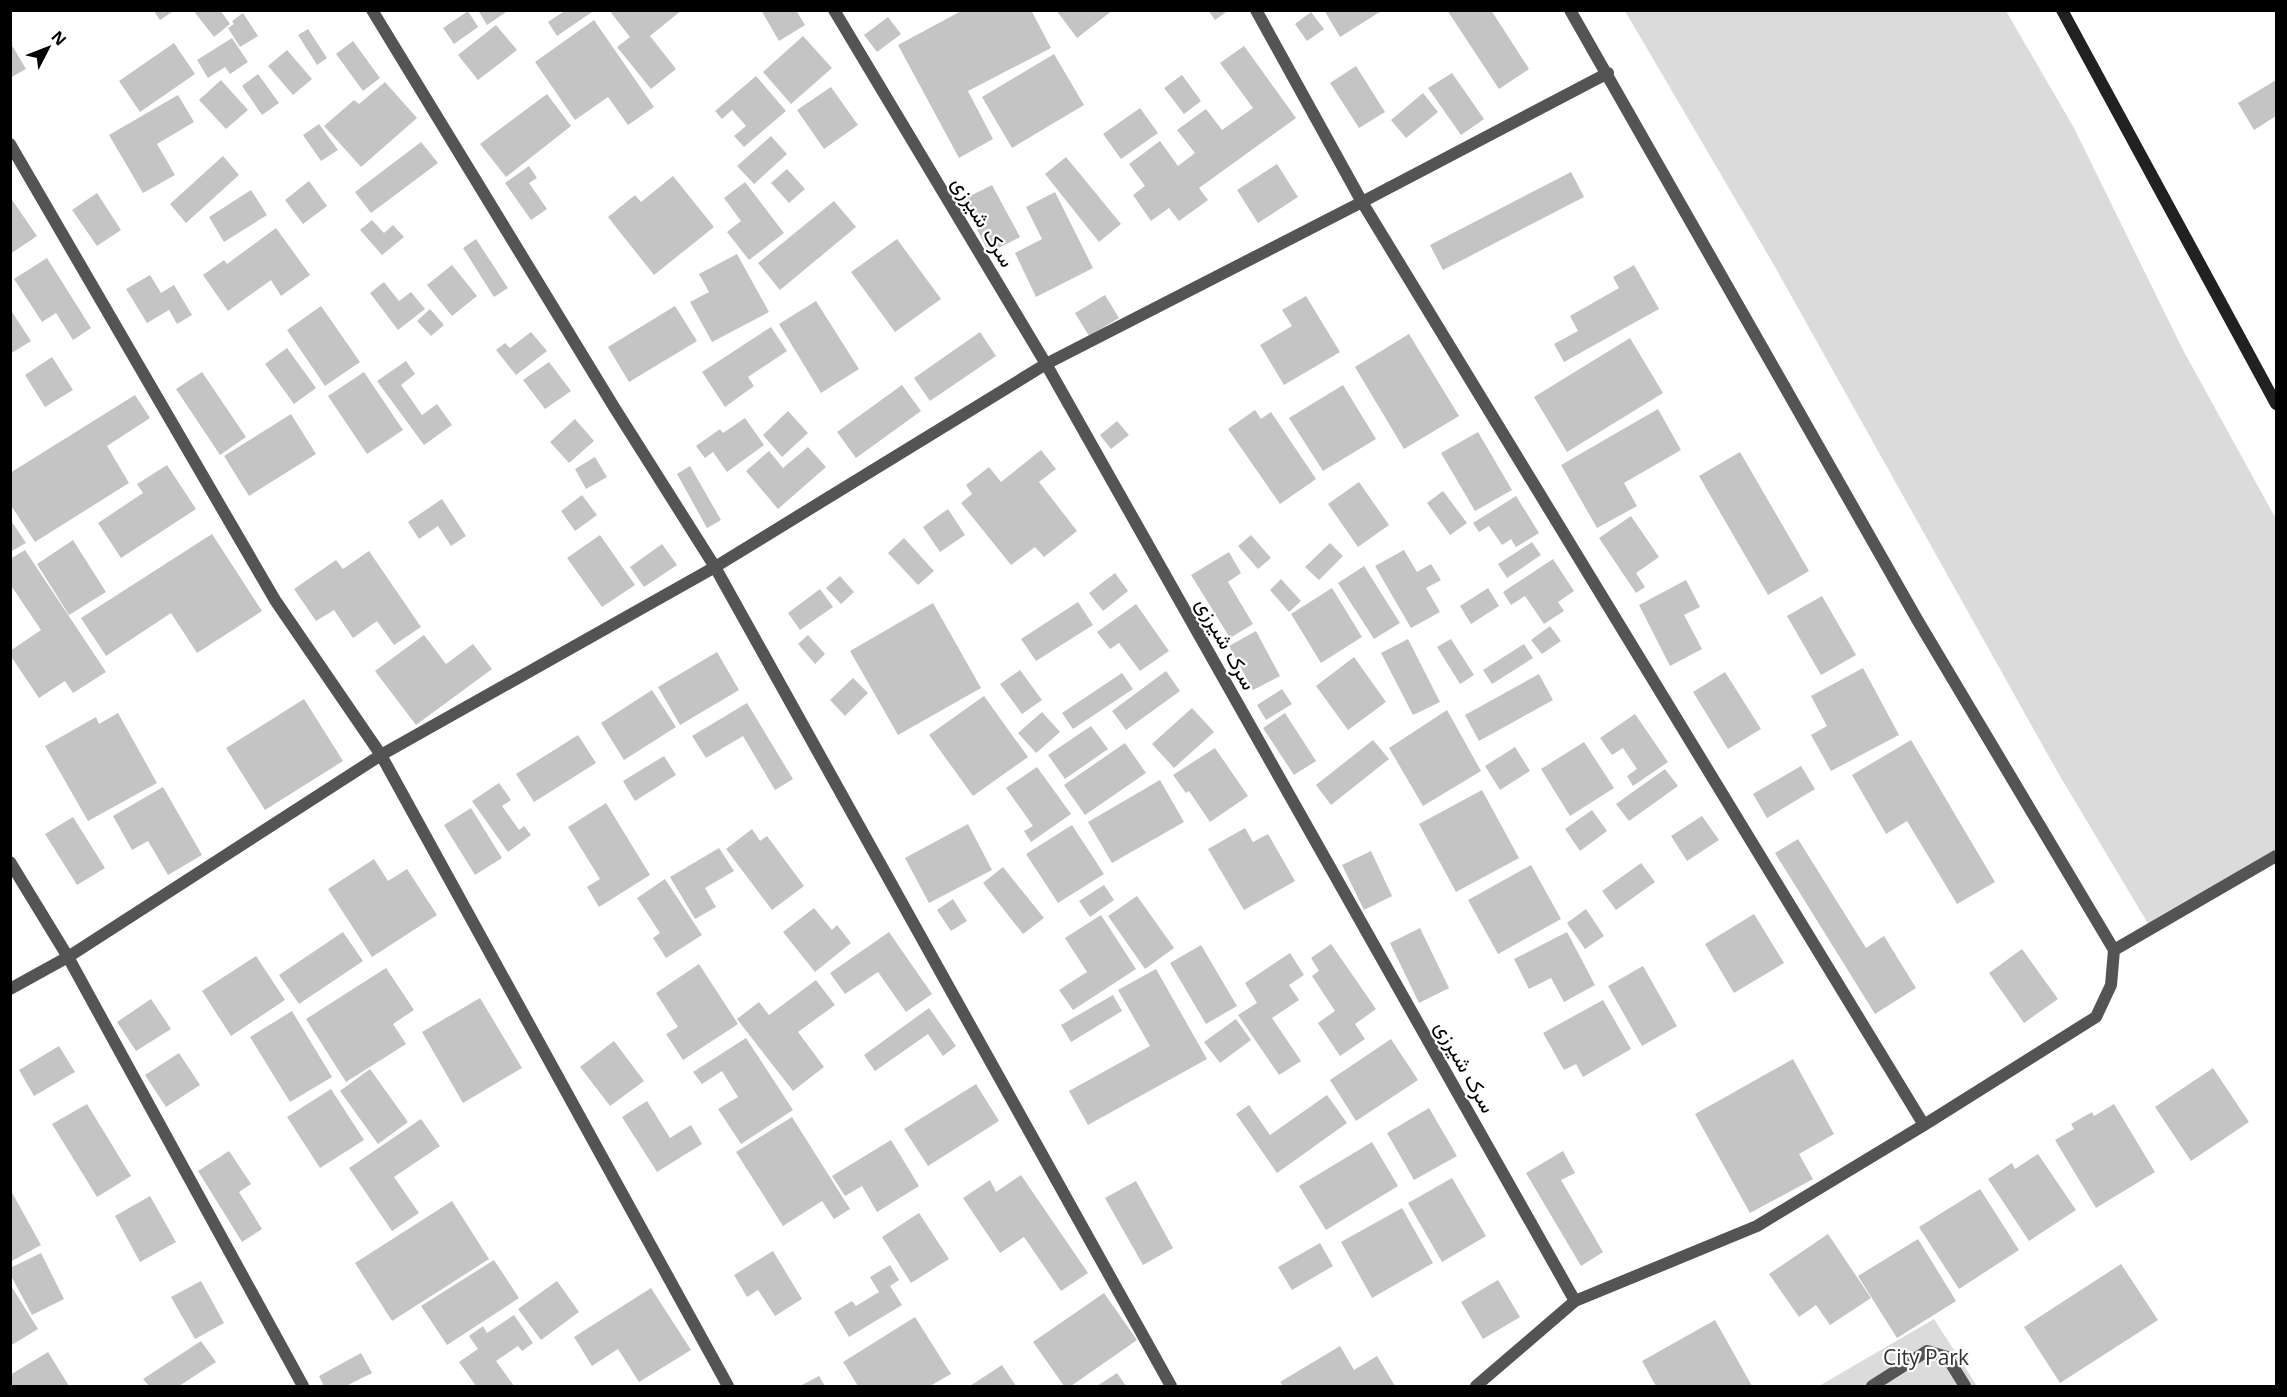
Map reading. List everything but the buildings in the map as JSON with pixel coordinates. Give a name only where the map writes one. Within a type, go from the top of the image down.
[{"type":"main road","points":[[2062,10],[2277,404]]},
{"type":"street","points":[[372,10],[614,407],[715,567],[1171,1386]]},
{"type":"street","name":"سرک شیرزی","points":[[834,10],[1046,364],[1575,1301]]},
{"type":"street","points":[[1256,10],[1362,202],[1924,1125]]},
{"type":"street","points":[[1476,1386],[1575,1301],[1758,1226],[2096,1017],[2111,985],[2114,950],[1918,621],[1608,73],[1570,10]]},
{"type":"street","points":[[10,989],[68,957],[381,755],[715,567],[1046,364],[1608,73]]},
{"type":"street","points":[[10,144],[275,600],[381,755],[728,1386]]},
{"type":"street","points":[[2114,950],[2277,856]]},
{"type":"street","points":[[10,862],[68,957],[303,1386]]},
{"type":"street","points":[[1872,1386],[1927,1351],[1947,1357],[1965,1386]]},
{"type":"green space","points":[[1625,11],[2006,11],[2074,128],[2183,350],[2276,519],[2276,854],[2150,927],[2057,771],[1774,265]]},
{"type":"green space","name":"City Park","points":[[1934,1319],[1977,1386],[1819,1386]]}]
